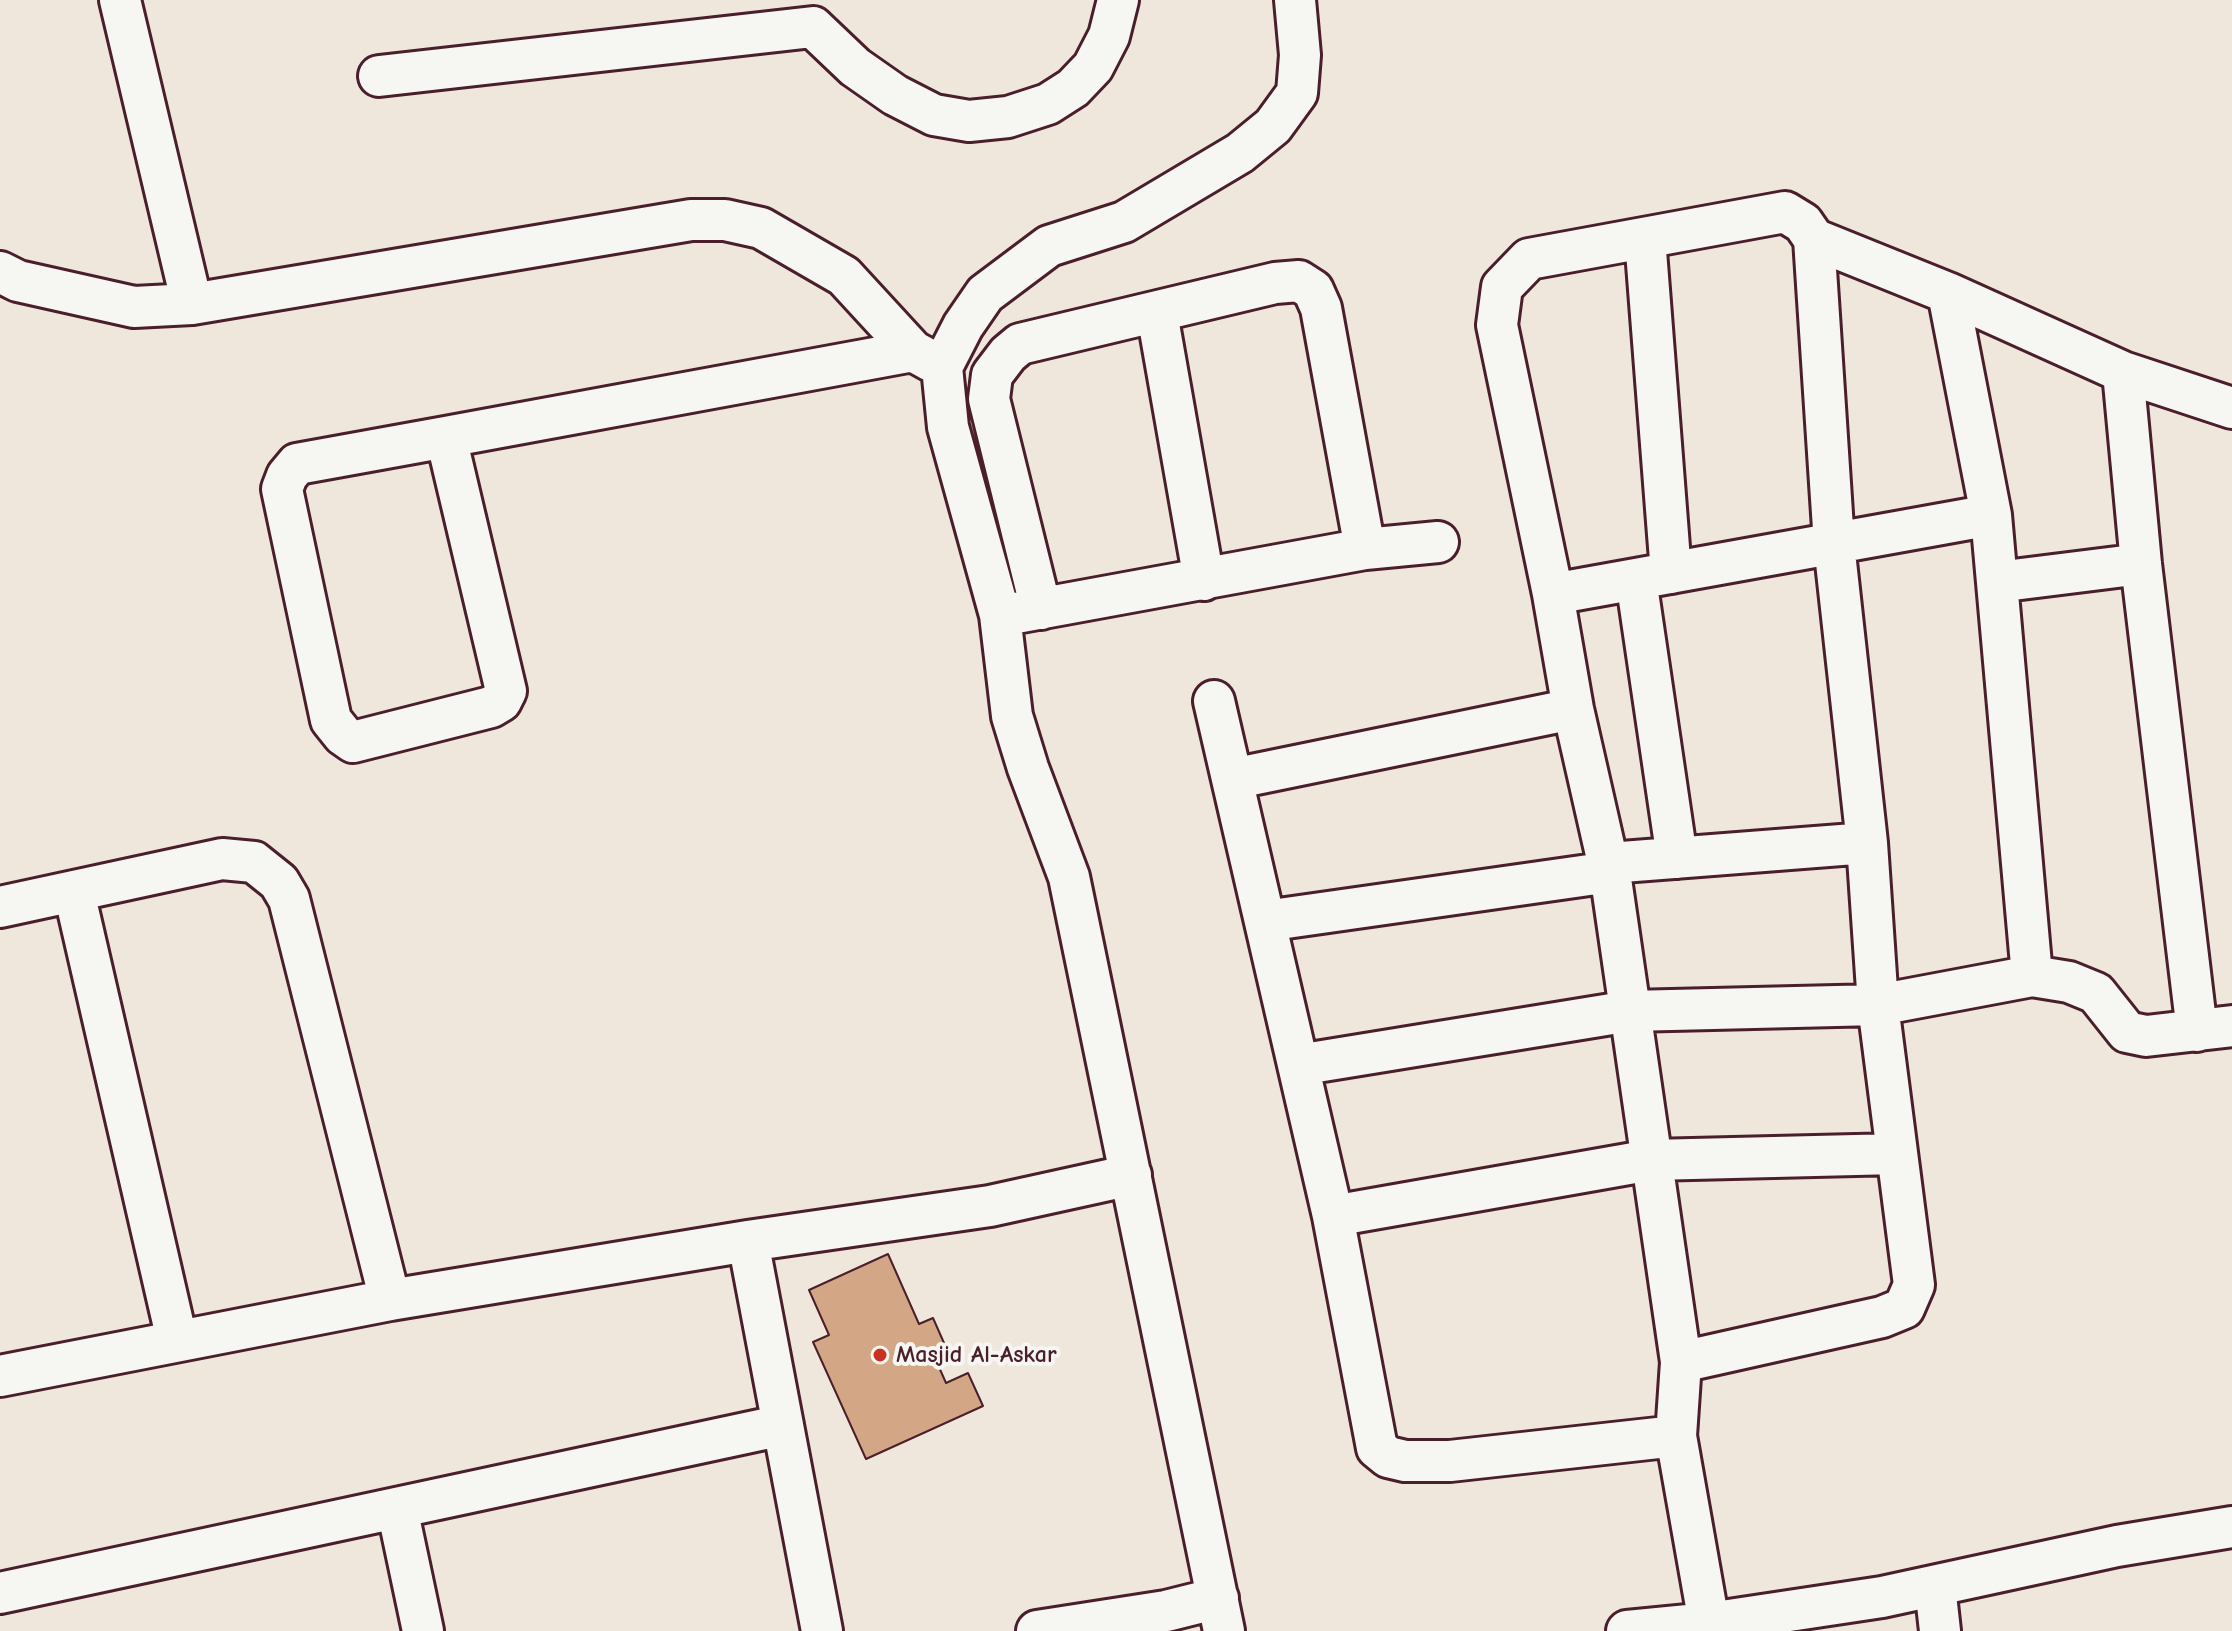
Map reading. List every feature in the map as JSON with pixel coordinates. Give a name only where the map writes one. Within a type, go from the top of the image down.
[{"type":"street","points":[[120,0],[192,304]]},
{"type":"street","points":[[379,76],[811,14],[855,67],[895,95],[934,115],[969,121],[1022,113],[1048,104],[1073,88],[1093,67],[1104,47],[1118,0]]},
{"type":"street","points":[[446,437],[506,691],[501,701],[491,707],[353,742],[331,720],[282,489],[287,476],[297,464],[446,437],[928,359],[963,326],[985,294],[1049,246],[1124,222],[1240,153],[1273,126],[1297,93],[1300,55],[1295,0]]},
{"type":"street","points":[[1681,1362],[1882,1317],[1904,1308],[1914,1285],[1878,1005],[1867,843],[1834,544],[1814,239],[1803,223],[1785,212],[1529,259],[1502,287],[1497,325],[1553,594],[1573,709],[1610,867],[1681,1362],[1676,1436],[1709,1623]]},
{"type":"street","points":[[0,272],[18,281],[134,307],[192,304],[691,220],[725,220],[761,228],[844,276],[928,359],[1000,615],[1012,716],[1069,877],[1221,1614],[1166,1611],[1037,1631]]},
{"type":"street","points":[[1645,238],[1654,576],[1677,858]]},
{"type":"street","points":[[1814,239],[1948,293],[2123,372],[2232,408]]},
{"type":"street","points":[[1041,609],[989,399],[992,375],[1020,344],[1275,283],[1299,281],[1313,290],[1321,308],[1365,549]]},
{"type":"street","points":[[1948,293],[1991,515],[2032,976]]},
{"type":"street","points":[[1157,313],[1204,580]]},
{"type":"street","points":[[1298,1065],[1630,1011],[1878,1005],[2032,976],[2069,982],[2096,993],[2127,1032],[2146,1036],[2214,1028],[2141,564],[2123,372]]},
{"type":"street","points":[[1553,594],[1991,515]]},
{"type":"street","points":[[1000,615],[1365,549],[1438,542]]},
{"type":"street","points":[[1997,582],[2141,564]]},
{"type":"street","points":[[1214,701],[1333,1216],[1377,1448],[1388,1457],[1405,1461],[1450,1461],[1676,1436]]},
{"type":"street","points":[[1232,779],[1573,709]]},
{"type":"street","points":[[1265,921],[1677,858],[1867,843]]},
{"type":"street","points":[[0,907],[222,859],[254,862],[279,882],[289,899],[390,1300]]},
{"type":"street","points":[[74,892],[177,1340]]},
{"type":"street","points":[[1333,1216],[1651,1160],[1897,1154]]},
{"type":"street","points":[[0,1376],[390,1300],[748,1241],[990,1206],[1131,1175]]},
{"type":"street","points":[[748,1241],[822,1631]]},
{"type":"street","points":[[1,1589],[783,1425]]},
{"type":"street","points":[[397,1508],[423,1631]]},
{"type":"street","points":[[1627,1631],[1709,1623],[1882,1597],[2117,1546],[2232,1527]]},
{"type":"street","points":[[1935,1586],[1940,1631]]},
{"type":"building","name":"Masjid Al-Askar","points":[[888,1254],[919,1324],[933,1318],[948,1352],[935,1358],[946,1383],[968,1373],[983,1406],[866,1459],[813,1342],[829,1335],[809,1290]]},
{"type":"place","name":"Masjid Al-Askar","points":[[880,1355]]}]
